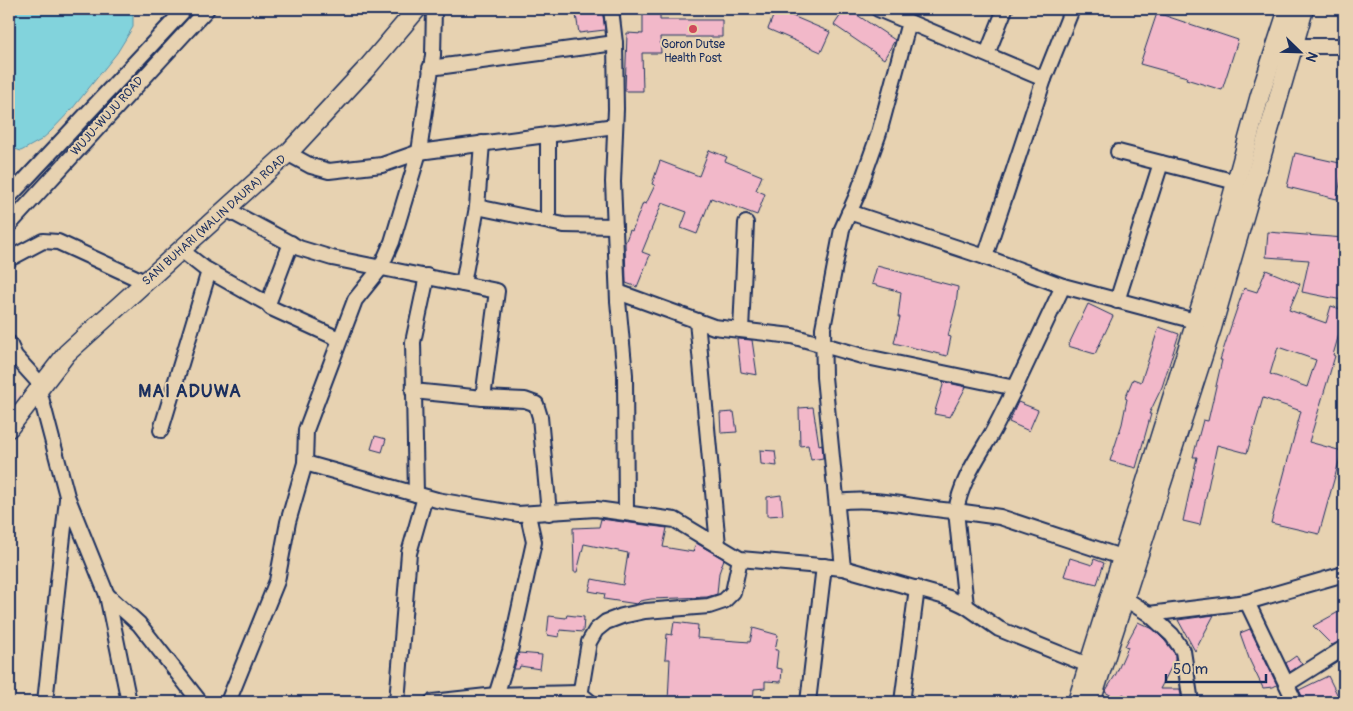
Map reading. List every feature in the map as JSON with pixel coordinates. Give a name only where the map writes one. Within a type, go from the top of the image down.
[{"type":"street","name":"WUJU-WUJU ROAD","points":[[9,197],[185,9]]},
{"type":"street","name":"WUJU-WUJU ROAD","points":[[9,225],[207,9]]},
{"type":"street","name":"SANI BUHARI (WALIN DAURA) ROAD","points":[[9,428],[68,353],[287,153],[367,68],[417,9]]},
{"type":"street","points":[[228,702],[277,581],[288,522],[305,463],[306,430],[355,300],[380,269],[392,242],[419,152],[430,68],[434,9]]},
{"type":"street","points":[[611,9],[615,43],[613,182],[618,292],[625,375],[626,512]]},
{"type":"street","points":[[878,9],[902,16],[1044,79]]},
{"type":"street","points":[[987,54],[1005,9]]},
{"type":"street","points":[[985,258],[1044,79],[1072,9]]},
{"type":"street","points":[[1091,702],[1118,594],[1121,557],[1195,321],[1288,9]]},
{"type":"street","points":[[1077,702],[1088,665],[1118,594],[1212,328],[1304,9]]},
{"type":"street","points":[[843,568],[823,328],[842,229],[857,196],[879,133],[902,16]]},
{"type":"street","points":[[430,68],[615,43]]},
{"type":"street","points":[[1276,46],[1344,46]]},
{"type":"street","points":[[287,153],[311,166],[329,171],[382,165],[419,152],[615,126]]},
{"type":"street","points":[[548,134],[548,221]]},
{"type":"street","points":[[463,284],[476,207],[482,143]]},
{"type":"street","points":[[1118,152],[1236,182]]},
{"type":"street","points":[[1117,301],[1161,163]]},
{"type":"street","points":[[476,207],[564,225],[615,226]]},
{"type":"street","points":[[226,209],[291,243],[332,258],[380,269],[492,289],[498,293],[483,398]]},
{"type":"street","points":[[849,212],[1063,286],[1195,321]]},
{"type":"street","points":[[741,330],[746,223]]},
{"type":"street","points":[[9,259],[44,241],[58,242],[145,282]]},
{"type":"street","points":[[268,304],[291,243]]},
{"type":"street","points":[[181,250],[209,271],[268,304],[271,308],[339,339]]},
{"type":"street","points":[[161,430],[209,271]]},
{"type":"street","points":[[397,702],[409,553],[420,496],[413,391],[413,342],[427,276]]},
{"type":"street","points":[[966,606],[956,510],[959,492],[972,464],[993,432],[1063,286]]},
{"type":"street","points":[[618,292],[714,327],[792,336],[862,356],[1015,388]]},
{"type":"street","points":[[697,321],[718,544]]},
{"type":"street","points":[[11,354],[41,388],[68,496],[107,595],[129,702]]},
{"type":"street","points":[[413,391],[524,400],[536,404],[540,417],[549,513]]},
{"type":"street","points":[[305,463],[420,496],[528,515],[596,509],[675,520],[718,544],[740,559],[843,568],[949,598],[966,606],[1000,629],[1088,665]]},
{"type":"street","points":[[45,702],[68,496]]},
{"type":"street","points":[[837,502],[879,500],[927,509],[956,510],[1000,518],[1040,529],[1121,557]]},
{"type":"street","points":[[495,699],[510,652],[534,542],[528,515]]},
{"type":"street","points":[[579,698],[589,642],[596,630],[606,622],[622,616],[645,611],[708,606],[724,601],[732,592],[740,559]]},
{"type":"street","points":[[808,702],[824,566]]},
{"type":"street","points":[[1148,614],[1247,602],[1344,574]]},
{"type":"street","points":[[902,702],[917,588]]},
{"type":"street","points":[[1118,594],[1148,614],[1172,635],[1183,651],[1191,702]]},
{"type":"street","points":[[107,595],[139,624],[200,702]]},
{"type":"street","points":[[1247,602],[1295,702]]},
{"type":"street","points":[[1287,684],[1344,648]]},
{"type":"street","points":[[432,702],[579,698],[590,702]]},
{"type":"shaded area","points":[[9,382],[26,401],[9,422]]},
{"type":"water","points":[[13,9],[133,9],[133,27],[117,53],[72,109],[50,132],[41,140],[21,151],[9,147],[9,13]]},
{"type":"building","points":[[594,9],[602,9],[605,30],[579,33],[576,15],[594,12]]},
{"type":"building","points":[[643,9],[660,9],[660,20],[722,20],[722,37],[660,37],[661,53],[642,53],[643,91],[625,91],[627,33],[643,34]]},
{"type":"building","points":[[776,9],[830,32],[821,52],[768,29]]},
{"type":"building","points":[[845,9],[848,9],[895,40],[884,59],[834,25]]},
{"type":"building","points":[[1157,13],[1238,40],[1222,90],[1186,79],[1187,77],[1140,64]]},
{"type":"building","points":[[709,150],[727,157],[725,161],[762,176],[756,190],[765,194],[757,215],[711,198],[697,234],[681,228],[687,212],[662,203],[642,252],[650,255],[637,287],[626,283],[625,243],[643,203],[646,204],[655,185],[652,184],[660,161],[699,176]]},
{"type":"building","points":[[1295,153],[1344,164],[1337,199],[1287,187]]},
{"type":"building","points":[[1268,232],[1344,238],[1344,288],[1342,300],[1302,292],[1309,260],[1266,257]]},
{"type":"building","points":[[877,266],[958,287],[956,305],[948,336],[951,337],[947,356],[894,343],[900,317],[898,317],[901,292],[872,284]]},
{"type":"building","points":[[1266,270],[1300,284],[1289,310],[1326,323],[1331,306],[1344,310],[1344,317],[1333,355],[1335,356],[1309,442],[1342,451],[1319,534],[1271,523],[1301,411],[1263,398],[1247,453],[1217,445],[1200,525],[1183,521],[1197,457],[1193,457],[1203,420],[1208,421],[1222,360],[1220,360],[1244,288],[1257,292]],"holes":[[[1278,347],[1316,360],[1307,387],[1270,374]]]},
{"type":"building","points":[[1088,304],[1113,316],[1095,354],[1068,346]]},
{"type":"building","points":[[1159,327],[1179,334],[1162,387],[1149,414],[1151,414],[1136,468],[1110,461],[1122,424],[1127,399],[1125,398],[1133,379],[1141,382]]},
{"type":"building","points":[[737,339],[752,340],[757,375],[741,372]]},
{"type":"building","points":[[944,382],[966,387],[950,417],[934,414]]},
{"type":"building","points":[[1018,402],[1038,410],[1029,431],[1009,422]]},
{"type":"building","points":[[813,407],[819,445],[822,444],[823,458],[811,460],[808,445],[800,446],[799,408]]},
{"type":"building","points":[[734,412],[737,432],[721,433],[720,413]]},
{"type":"building","points":[[375,436],[386,439],[382,452],[371,449]]},
{"type":"building","points":[[760,450],[775,451],[777,466],[761,464]]},
{"type":"building","points":[[781,495],[783,515],[767,516],[767,497]]},
{"type":"building","points":[[601,519],[667,528],[663,547],[693,552],[696,543],[724,559],[719,573],[717,594],[707,597],[651,599],[640,601],[637,604],[604,599],[605,594],[589,591],[592,579],[623,585],[628,553],[584,544],[577,572],[574,572],[573,528],[599,527]]},
{"type":"building","points":[[1070,558],[1092,565],[1094,559],[1104,563],[1097,584],[1064,576]]},
{"type":"building","points":[[1344,609],[1344,639],[1332,645],[1313,626]]},
{"type":"building","points":[[567,615],[584,617],[583,632],[560,630],[559,637],[547,635],[549,616],[566,618]]},
{"type":"building","points":[[1214,615],[1195,651],[1178,620]]},
{"type":"building","points":[[674,622],[698,625],[697,638],[750,642],[753,628],[778,635],[775,650],[778,650],[776,668],[782,669],[781,682],[765,681],[765,688],[754,689],[753,702],[720,702],[720,700],[690,697],[689,702],[668,702],[670,659],[665,659],[667,634],[672,635]]},
{"type":"building","points":[[1138,622],[1153,629],[1175,654],[1175,660],[1160,689],[1180,689],[1182,702],[1136,702],[1123,694],[1119,700],[1105,692],[1116,674],[1128,647],[1125,646]]},
{"type":"building","points":[[1250,629],[1277,685],[1273,687],[1263,688],[1250,661],[1240,633]]},
{"type":"building","points":[[519,653],[542,655],[540,669],[520,666],[519,669],[514,669]]},
{"type":"building","points":[[1296,656],[1302,664],[1290,672],[1286,663]]},
{"type":"building","points":[[1328,676],[1341,702],[1305,702],[1299,690]]},
{"type":"place","name":"Goron Dutse Health Post","points":[[693,29]]},
{"type":"district","name":"MAI ADUWA","points":[[190,391]]}]
